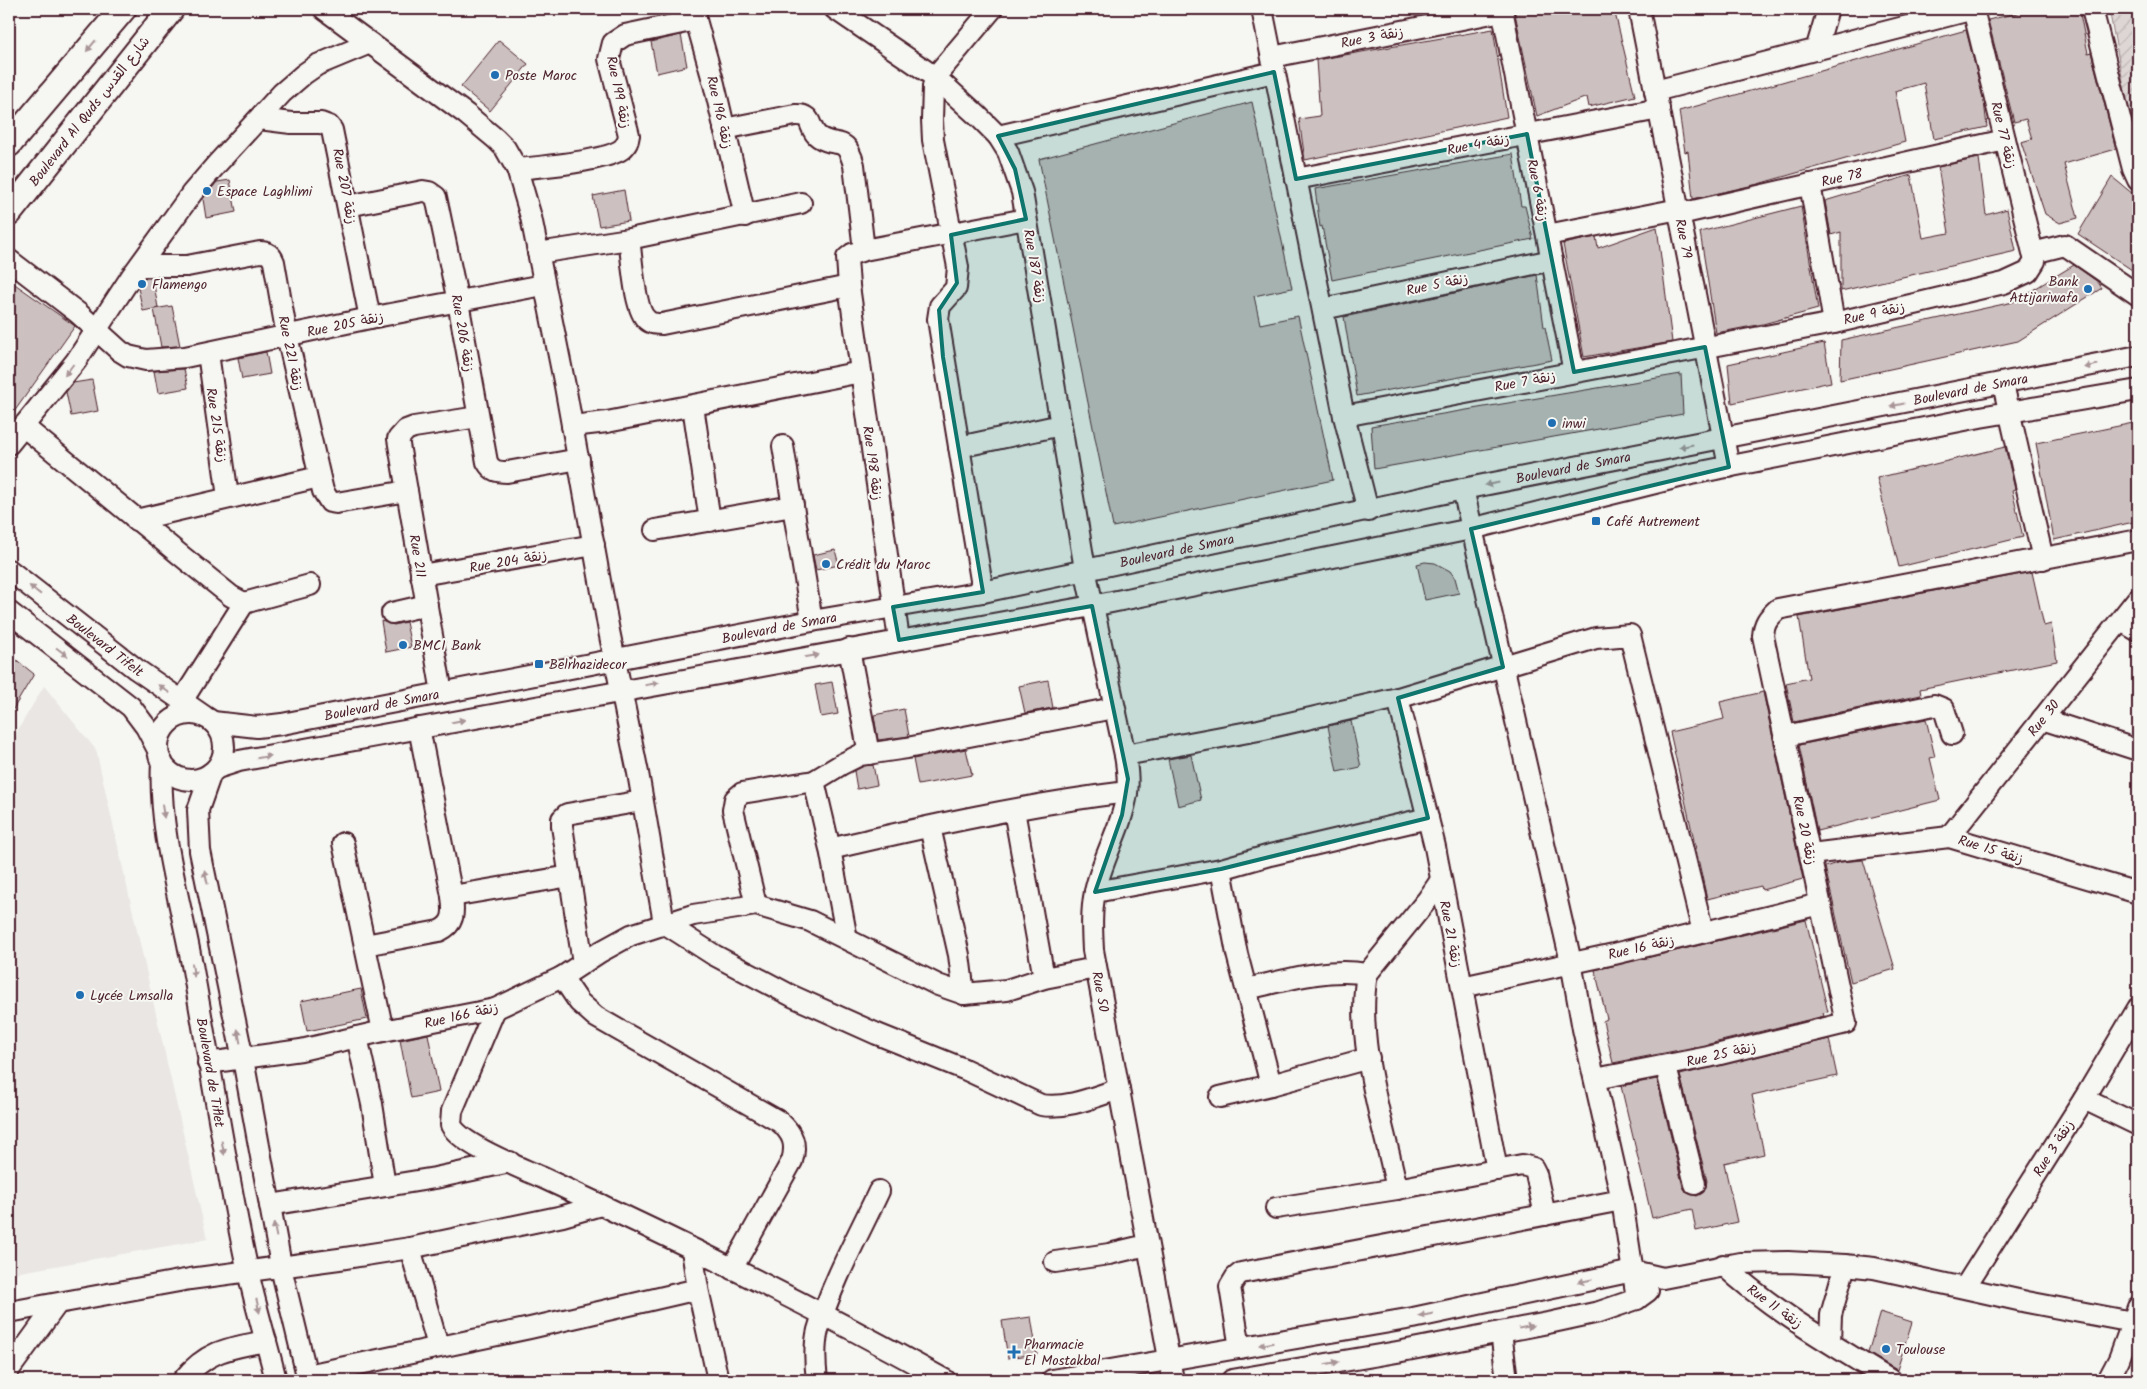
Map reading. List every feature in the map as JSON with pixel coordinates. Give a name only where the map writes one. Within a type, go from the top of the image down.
[{"type":"main road","points":[[9,144],[123,9]]},
{"type":"main road","name":"Boulevard Al Quds شارع القدس","points":[[9,213],[93,108],[140,45],[171,9]]},
{"type":"street","points":[[324,9],[466,114],[496,139],[505,148],[517,170],[527,201],[572,426],[664,923],[714,955],[792,996],[1042,1105],[1055,1107],[1067,1105],[1119,1089]]},
{"type":"street","name":"Rue 187 زنقة","points":[[835,9],[935,76],[998,136],[1015,169],[1026,219],[1092,606]]},
{"type":"street","points":[[983,592],[938,319],[940,306],[956,288],[958,267],[932,130],[932,104],[935,76],[992,9]]},
{"type":"street","points":[[1262,9],[1344,416],[1368,511]]},
{"type":"street","name":"Rue 79","points":[[1639,9],[1729,467]]},
{"type":"street","points":[[1816,50],[1828,9]]},
{"type":"street","name":"Rue 4 زنقة","points":[[1296,179],[1527,134],[1657,100],[1816,50],[1952,12],[1973,9]]},
{"type":"street","name":"Rue 77 زنقة","points":[[1973,9],[2034,257]]},
{"type":"street","points":[[2092,9],[2133,169],[2138,180]]},
{"type":"street","name":"Rue 3 زنقة","points":[[998,136],[1273,64],[1502,10]]},
{"type":"street","name":"Rue 6 زنقة","points":[[1502,10],[1574,372]]},
{"type":"street","name":"Rue 196 زنقة","points":[[696,14],[744,216]]},
{"type":"street","name":"Rue 199 زنقة","points":[[517,170],[607,155],[624,148],[628,142],[629,135],[610,59],[612,43],[625,35],[696,14]]},
{"type":"street","points":[[9,444],[53,391],[98,330],[140,266],[192,193],[282,93],[317,65],[370,43]]},
{"type":"street","name":"Rue 198 زنقة","points":[[724,129],[803,115],[819,136],[839,142],[851,155],[858,252],[846,261],[899,640]]},
{"type":"street","name":"Rue 207 زنقة","points":[[259,119],[291,123],[321,123],[329,126],[334,135],[370,318]]},
{"type":"street","name":"Rue 78","points":[[1546,235],[1679,212],[2005,140]]},
{"type":"street","points":[[1810,184],[1834,323]]},
{"type":"street","name":"Rue 206 زنقة","points":[[348,206],[423,191],[433,194],[438,204],[458,302],[487,462],[495,471],[507,472],[578,458]]},
{"type":"street","points":[[538,253],[630,239],[801,203]]},
{"type":"street","points":[[858,252],[1026,219]]},
{"type":"street","points":[[630,239],[639,304],[645,319],[652,323],[662,324],[689,319],[849,286]]},
{"type":"street","points":[[2034,257],[2065,245],[2138,295]]},
{"type":"street","name":"Rue 221 زنقة","points":[[140,266],[187,266],[266,252],[274,262],[287,336],[322,492],[330,502],[336,504],[406,491]]},
{"type":"street","name":"Rue 9 زنقة","points":[[1705,347],[1834,323],[2004,283],[2028,272],[2034,257]]},
{"type":"street","name":"Rue 205 زنقة","points":[[9,260],[98,330],[120,351],[136,359],[162,360],[208,353],[370,318],[543,285]]},
{"type":"street","name":"Rue 5 زنقة","points":[[1323,308],[1552,260]]},
{"type":"street","name":"Rue 7 زنقة","points":[[1344,416],[1705,347]]},
{"type":"street","name":"Rue 215 زنقة","points":[[208,353],[228,497]]},
{"type":"street","name":"Boulevard de Smara","points":[[209,719],[257,727],[282,724],[812,621],[983,592],[1085,569],[1368,511],[1463,489],[2138,356]]},
{"type":"street","points":[[572,426],[607,422],[693,406],[861,372]]},
{"type":"street","points":[[2003,384],[2044,559],[2138,540]]},
{"type":"street","name":"Boulevard de Smara","points":[[214,770],[239,761],[620,690],[1092,606],[1472,529],[1729,467],[2011,412],[2138,390]]},
{"type":"street","points":[[693,406],[710,521]]},
{"type":"street","name":"Rue 211","points":[[442,693],[398,439],[406,430],[414,427],[478,417]]},
{"type":"street","points":[[958,447],[1061,425]]},
{"type":"street","points":[[23,426],[136,520],[231,596],[244,603]]},
{"type":"street","points":[[783,446],[812,621]]},
{"type":"street","points":[[136,520],[319,477]]},
{"type":"street","points":[[1463,489],[1571,962],[1622,1200],[1638,1299]]},
{"type":"street","points":[[655,530],[793,506]]},
{"type":"street","name":"Rue 204 زنقة","points":[[421,574],[594,544]]},
{"type":"street","name":"Rue 20 زنقة","points":[[1846,1023],[1786,736],[1763,636],[1767,618],[1778,609],[2044,559]]},
{"type":"street","name":"Boulevard Tifelt","points":[[9,570],[136,669],[181,709],[209,719]]},
{"type":"street","points":[[160,756],[161,733],[181,709],[192,684],[244,603],[310,585]]},
{"type":"street","name":"Rue 30","points":[[1949,837],[2042,719],[2130,626],[2138,598]]},
{"type":"street","points":[[392,614],[427,605]]},
{"type":"street","name":"Rue 50","points":[[1092,606],[1126,755],[1128,779],[1128,792],[1116,834],[1095,892],[1092,932],[1096,968],[1171,1371]]},
{"type":"street","points":[[9,612],[131,707],[146,727],[160,756],[175,776],[184,779],[203,778],[214,770]]},
{"type":"street","points":[[1126,755],[1259,730],[1398,698],[1596,638],[1630,635],[1703,932]]},
{"type":"street","points":[[849,649],[868,754]]},
{"type":"street","name":"Rue 21 زنقة","points":[[1398,698],[1428,818],[1497,1170]]},
{"type":"street","points":[[1786,736],[1934,705],[1944,710],[1952,734]]},
{"type":"street","points":[[1096,968],[1044,978],[1006,990],[964,994],[938,985],[810,921],[756,905],[734,810],[735,799],[747,791],[814,781],[851,759],[868,754],[1114,708]]},
{"type":"street","points":[[209,719],[222,736],[224,744],[221,760],[214,770],[198,810],[200,851],[243,1059],[282,1265],[308,1378],[438,1346],[530,1328],[698,1289]]},
{"type":"street","points":[[2042,719],[2138,750]]},
{"type":"street","points":[[365,945],[446,928],[453,919],[452,896],[419,728]]},
{"type":"street","name":"Boulevard de Tiflet","points":[[160,756],[162,806],[194,972],[208,1063],[247,1270],[276,1380]]},
{"type":"street","points":[[814,781],[830,849],[847,939]]},
{"type":"street","points":[[830,849],[1014,810],[1084,797],[1128,792]]},
{"type":"street","points":[[583,962],[562,826],[564,817],[568,814],[642,800]]},
{"type":"street","points":[[1014,810],[1044,978]]},
{"type":"street","points":[[1095,892],[1221,869],[1270,855],[1428,818]]},
{"type":"street","points":[[930,827],[959,955],[964,994]]},
{"type":"street","name":"Rue 15 زنقة","points":[[1811,854],[1949,837],[2138,893]]},
{"type":"street","points":[[344,842],[383,1031]]},
{"type":"street","points":[[1221,869],[1233,935],[1271,1086]]},
{"type":"street","points":[[452,896],[570,876]]},
{"type":"street","points":[[1397,1190],[1369,1058],[1364,1012],[1367,974],[1428,899],[1441,880]]},
{"type":"street","name":"Rue 16 زنقة","points":[[1462,987],[1614,954],[1820,904]]},
{"type":"street","name":"Rue 166 زنقة","points":[[208,1063],[301,1050],[383,1031],[495,1009],[562,976],[631,935],[664,923],[716,910],[756,905]]},
{"type":"street","points":[[1247,988],[1325,973],[1367,974]]},
{"type":"street","points":[[562,976],[579,1002],[596,1017],[772,1118],[786,1128],[792,1136],[795,1146],[792,1162],[732,1269]]},
{"type":"street","name":"Rue 3 زنقة","points":[[1965,1287],[2084,1099],[2138,1008]]},
{"type":"street","points":[[495,1009],[455,1103],[451,1124],[458,1135],[732,1269],[945,1380]]},
{"type":"street","name":"Rue 25 زنقة","points":[[1595,1079],[1666,1067],[1846,1023]]},
{"type":"street","points":[[357,1037],[372,1104],[385,1186]]},
{"type":"street","points":[[1220,1097],[1271,1086],[1369,1058]]},
{"type":"street","points":[[1666,1067],[1695,1184]]},
{"type":"street","points":[[2084,1099],[2138,1125]]},
{"type":"street","points":[[270,1205],[385,1186],[510,1162]]},
{"type":"street","points":[[1276,1208],[1397,1190],[1522,1165],[1533,1168],[1536,1174],[1546,1216]]},
{"type":"street","points":[[817,1380],[816,1344],[823,1316],[840,1274],[879,1191]]},
{"type":"street","points":[[1240,1348],[1230,1287],[1241,1273],[1622,1200]]},
{"type":"street","points":[[9,1312],[151,1285],[410,1248],[563,1216],[601,1205]]},
{"type":"street","points":[[1055,1262],[1109,1254],[1147,1245]]},
{"type":"street","points":[[410,1248],[438,1346]]},
{"type":"street","points":[[692,1250],[698,1289],[718,1380]]},
{"type":"street","points":[[1052,1380],[1171,1371],[1240,1348],[1413,1318],[1633,1271],[1663,1278],[1723,1265],[1788,1262],[1874,1268],[2027,1302],[2136,1317],[2119,1359],[2108,1380]]},
{"type":"street","name":"Rue 11 زنقة","points":[[1723,1265],[1766,1302],[1890,1380]]},
{"type":"street","points":[[1830,1342],[1831,1315],[1845,1265]]},
{"type":"street","points":[[1232,1380],[1397,1352],[1599,1312],[1638,1299],[1663,1278]]},
{"type":"street","points":[[9,1370],[57,1304]]},
{"type":"street","points":[[1500,1332],[1507,1380]]},
{"type":"street","points":[[183,1380],[199,1362],[220,1351],[266,1341]]},
{"type":"highlighted area","points":[[1274,72],[1296,179],[1527,134],[1574,372],[1705,347],[1729,467],[1471,529],[1503,667],[1398,698],[1428,818],[1221,869],[1095,892],[1122,815],[1128,779],[1092,606],[899,640],[893,607],[983,592],[943,357],[939,310],[957,283],[951,235],[1026,219],[1015,169],[998,136]]},
{"type":"shaded area","points":[[2109,9],[2138,9],[2138,128],[2133,133]]},
{"type":"shaded area","name":"Lycée Lmsalla","points":[[44,686],[96,750],[207,1239],[9,1274],[9,745]]},
{"type":"building","points":[[1514,9],[1614,9],[1635,96],[1589,107],[1587,97],[1537,116]]},
{"type":"building","points":[[2034,9],[2079,9],[2088,53],[2091,52],[2116,149],[2064,164],[2078,218],[2060,223],[2045,214],[2021,142],[2032,139],[2026,119],[2014,122],[1988,20]]},
{"type":"building","points":[[1493,29],[1507,117],[1305,160],[1299,119],[1320,116],[1316,60]]},
{"type":"building","points":[[1966,30],[1984,101],[1987,127],[1934,139],[1924,83],[1895,91],[1905,142],[1758,184],[1693,199],[1688,151],[1685,152],[1679,111]]},
{"type":"building","points":[[681,35],[687,66],[657,73],[651,42]]},
{"type":"building","name":"Poste Maroc","points":[[499,40],[528,64],[490,111],[461,87]]},
{"type":"building","points":[[1252,102],[1292,288],[1254,296],[1260,324],[1298,316],[1333,480],[1113,527],[1039,159]]},
{"type":"building","points":[[1513,154],[1521,206],[1525,206],[1533,239],[1332,280],[1322,226],[1320,227],[1315,189]]},
{"type":"building","points":[[1979,158],[1986,215],[2007,209],[2016,251],[1841,291],[1841,232],[1831,235],[1825,201],[1911,175],[1923,238],[1949,233],[1938,167]]},
{"type":"building","points":[[2112,177],[2138,198],[2138,274],[2078,234]]},
{"type":"building","points":[[230,180],[236,212],[206,218],[203,199],[217,182]]},
{"type":"building","points":[[624,190],[629,221],[599,226],[593,196]]},
{"type":"building","points":[[1801,206],[1818,309],[1763,324],[1716,333],[1700,232]]},
{"type":"building","points":[[1657,227],[1672,342],[1584,357],[1563,244],[1596,237],[1598,248]]},
{"type":"building","points":[[2074,265],[2098,282],[2102,288],[2018,341],[1840,380],[1841,340],[2013,302]]},
{"type":"building","points":[[1537,275],[1544,327],[1552,360],[1357,396],[1344,317]]},
{"type":"building","points":[[145,278],[153,278],[158,308],[143,311],[138,288]]},
{"type":"building","points":[[9,280],[75,326],[9,419]]},
{"type":"building","points":[[172,306],[180,346],[161,347],[154,309]]},
{"type":"building","points":[[1824,343],[1831,382],[1732,403],[1728,364]]},
{"type":"building","points":[[266,352],[270,374],[242,379],[238,358]]},
{"type":"building","points":[[184,369],[188,388],[158,393],[154,371]]},
{"type":"building","points":[[1681,374],[1683,414],[1374,469],[1371,426]]},
{"type":"building","points":[[92,380],[98,411],[71,416],[66,392],[73,383]]},
{"type":"building","points":[[2138,422],[2138,521],[2054,540],[2036,443]]},
{"type":"building","points":[[2005,447],[2015,489],[2012,490],[2023,537],[1899,567],[1877,478]]},
{"type":"building","points":[[835,550],[839,565],[816,570],[813,555]]},
{"type":"building","points":[[1425,562],[1435,563],[1450,571],[1455,578],[1459,593],[1425,600],[1417,564]]},
{"type":"building","points":[[2032,572],[2044,626],[2051,624],[2057,661],[1920,689],[1921,695],[1794,722],[1786,683],[1809,678],[1799,617]]},
{"type":"building","points":[[381,621],[394,625],[406,622],[411,647],[386,652]]},
{"type":"building","points":[[9,654],[34,674],[9,716]]},
{"type":"building","points":[[1048,680],[1053,708],[1025,713],[1019,686]]},
{"type":"building","points":[[832,682],[838,714],[821,717],[815,685]]},
{"type":"building","points":[[1763,692],[1803,879],[1762,890],[1761,886],[1707,899],[1670,732],[1724,719],[1720,702]]},
{"type":"building","points":[[904,709],[909,736],[878,740],[874,715]]},
{"type":"building","points":[[1926,719],[1935,757],[1930,758],[1940,800],[1817,831],[1799,745]]},
{"type":"building","points":[[1351,721],[1361,767],[1337,772],[1328,726]]},
{"type":"building","points":[[966,749],[972,775],[918,785],[913,759]]},
{"type":"building","points":[[1191,755],[1201,800],[1178,806],[1168,759]]},
{"type":"building","points":[[873,765],[877,785],[857,789],[854,771],[864,766]]},
{"type":"building","points":[[1863,860],[1895,969],[1851,982],[1825,867],[1840,862]]},
{"type":"building","points":[[1806,920],[1828,1012],[1823,1013],[1824,1016],[1705,1045],[1613,1063],[1603,1021],[1607,1019],[1595,970]]},
{"type":"building","points":[[361,989],[367,1019],[307,1031],[301,1001]]},
{"type":"building","points":[[428,1034],[439,1092],[411,1098],[400,1040]]},
{"type":"building","points":[[1829,1039],[1837,1076],[1752,1095],[1764,1154],[1724,1163],[1737,1222],[1696,1231],[1692,1209],[1652,1218],[1621,1086],[1657,1079],[1683,1187],[1687,1193],[1697,1196],[1704,1192],[1707,1181],[1680,1075]]},
{"type":"building","name":"Toulouse","points":[[1880,1312],[1912,1322],[1897,1370],[1868,1353]]},
{"type":"building","points":[[1031,1317],[1037,1354],[1008,1358],[1002,1321]]},
{"type":"place","name":"Poste Maroc","points":[[495,75]]},
{"type":"place","name":"Espace Laghlimi","points":[[207,191]]},
{"type":"place","name":"Flamengo","points":[[142,284]]},
{"type":"place","name":"Bank Attijariwafa","points":[[2088,289]]},
{"type":"place","name":"inwi","points":[[1552,423]]},
{"type":"place","name":"Café Autrement","points":[[1596,521]]},
{"type":"place","name":"Crédit du Maroc","points":[[826,564]]},
{"type":"place","name":"BMCI Bank","points":[[403,645]]},
{"type":"place","name":"Belrhazidecor","points":[[539,664]]},
{"type":"place","name":"Lycée Lmsalla","points":[[80,995]]},
{"type":"place","name":"Toulouse","points":[[1886,1349]]},
{"type":"place","name":"Pharmacie El Mostakbal","points":[[1014,1352]]}]
